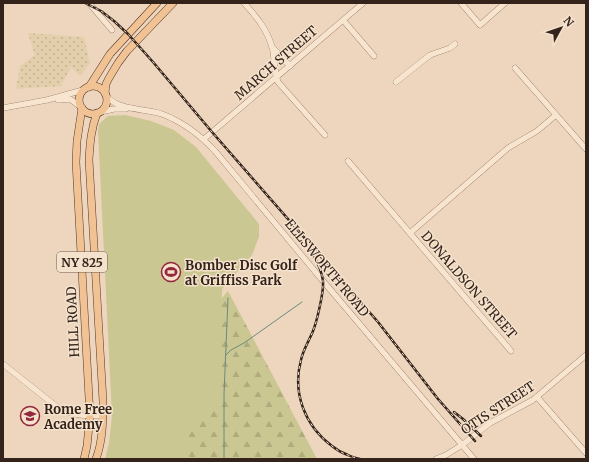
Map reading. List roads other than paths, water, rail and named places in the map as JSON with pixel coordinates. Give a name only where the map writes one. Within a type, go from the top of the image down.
[{"type":"main road","name":"NY 825","points":[[82,107],[80,103],[81,94],[110,54],[157,3]]},
{"type":"main road","name":"NY 825","points":[[99,112],[106,106],[106,84],[118,63],[127,51],[173,3]]},
{"type":"main road","points":[[86,89],[92,86],[100,88],[106,95]]},
{"type":"main road","points":[[82,107],[89,113],[99,112]]},
{"type":"main road","name":"HILL ROAD","points":[[82,107],[77,141],[76,162],[90,416]]},
{"type":"main road","name":"HILL ROAD","points":[[99,112],[92,127],[90,160],[103,416]]},
{"type":"main road","name":"NY 825","points":[[84,459],[90,416]]},
{"type":"main road","name":"NY 825","points":[[96,459],[101,438],[103,416]]},
{"type":"street","points":[[89,3],[112,30]]},
{"type":"street","points":[[244,3],[263,26],[272,46],[276,77],[279,84],[325,135]]},
{"type":"street","name":"MARCH STREET","points":[[204,140],[362,3]]},
{"type":"street","points":[[461,3],[480,25],[505,3]]},
{"type":"street","points":[[343,20],[374,56]]},
{"type":"street","points":[[396,82],[430,55],[446,50],[455,44]]},
{"type":"street","points":[[272,46],[290,66]]},
{"type":"street","points":[[515,68],[586,149]]},
{"type":"street","points":[[3,108],[47,100],[86,89]]},
{"type":"street","name":"ELLSWORTH ROAD","points":[[106,95],[115,104],[148,110],[180,122],[204,140],[215,151],[474,459]]},
{"type":"street","points":[[47,100],[70,99],[82,107]]},
{"type":"street","name":"ELLSWORTH ROAD","points":[[99,112],[114,109],[148,110]]},
{"type":"street","points":[[410,233],[508,148],[537,130],[556,115]]},
{"type":"street","name":"DONALDSON STREET","points":[[348,161],[511,351]]},
{"type":"street","name":"OTIS STREET","points":[[436,459],[446,455],[462,445],[490,424],[527,404],[586,355]]},
{"type":"street","points":[[3,364],[65,412],[77,415],[103,416]]},
{"type":"street","points":[[537,397],[586,453]]},
{"type":"waterway","points":[[224,459],[224,394],[228,298]]},
{"type":"waterway","points":[[226,355],[231,350],[244,343],[302,302]]},
{"type":"railway","points":[[85,3],[101,11],[114,21],[153,62],[378,322],[438,399],[475,441]]},
{"type":"railway","points":[[312,252],[320,270],[323,286],[315,326],[301,360],[298,385],[300,396],[303,408],[314,429],[332,446],[360,459]]},
{"type":"railway","points":[[454,412],[481,436]]},
{"type":"place","name":"Bomber Disc Golf at Griffiss Park","points":[[171,272]]},
{"type":"place","name":"Rome Free Academy","points":[[30,416]]}]
